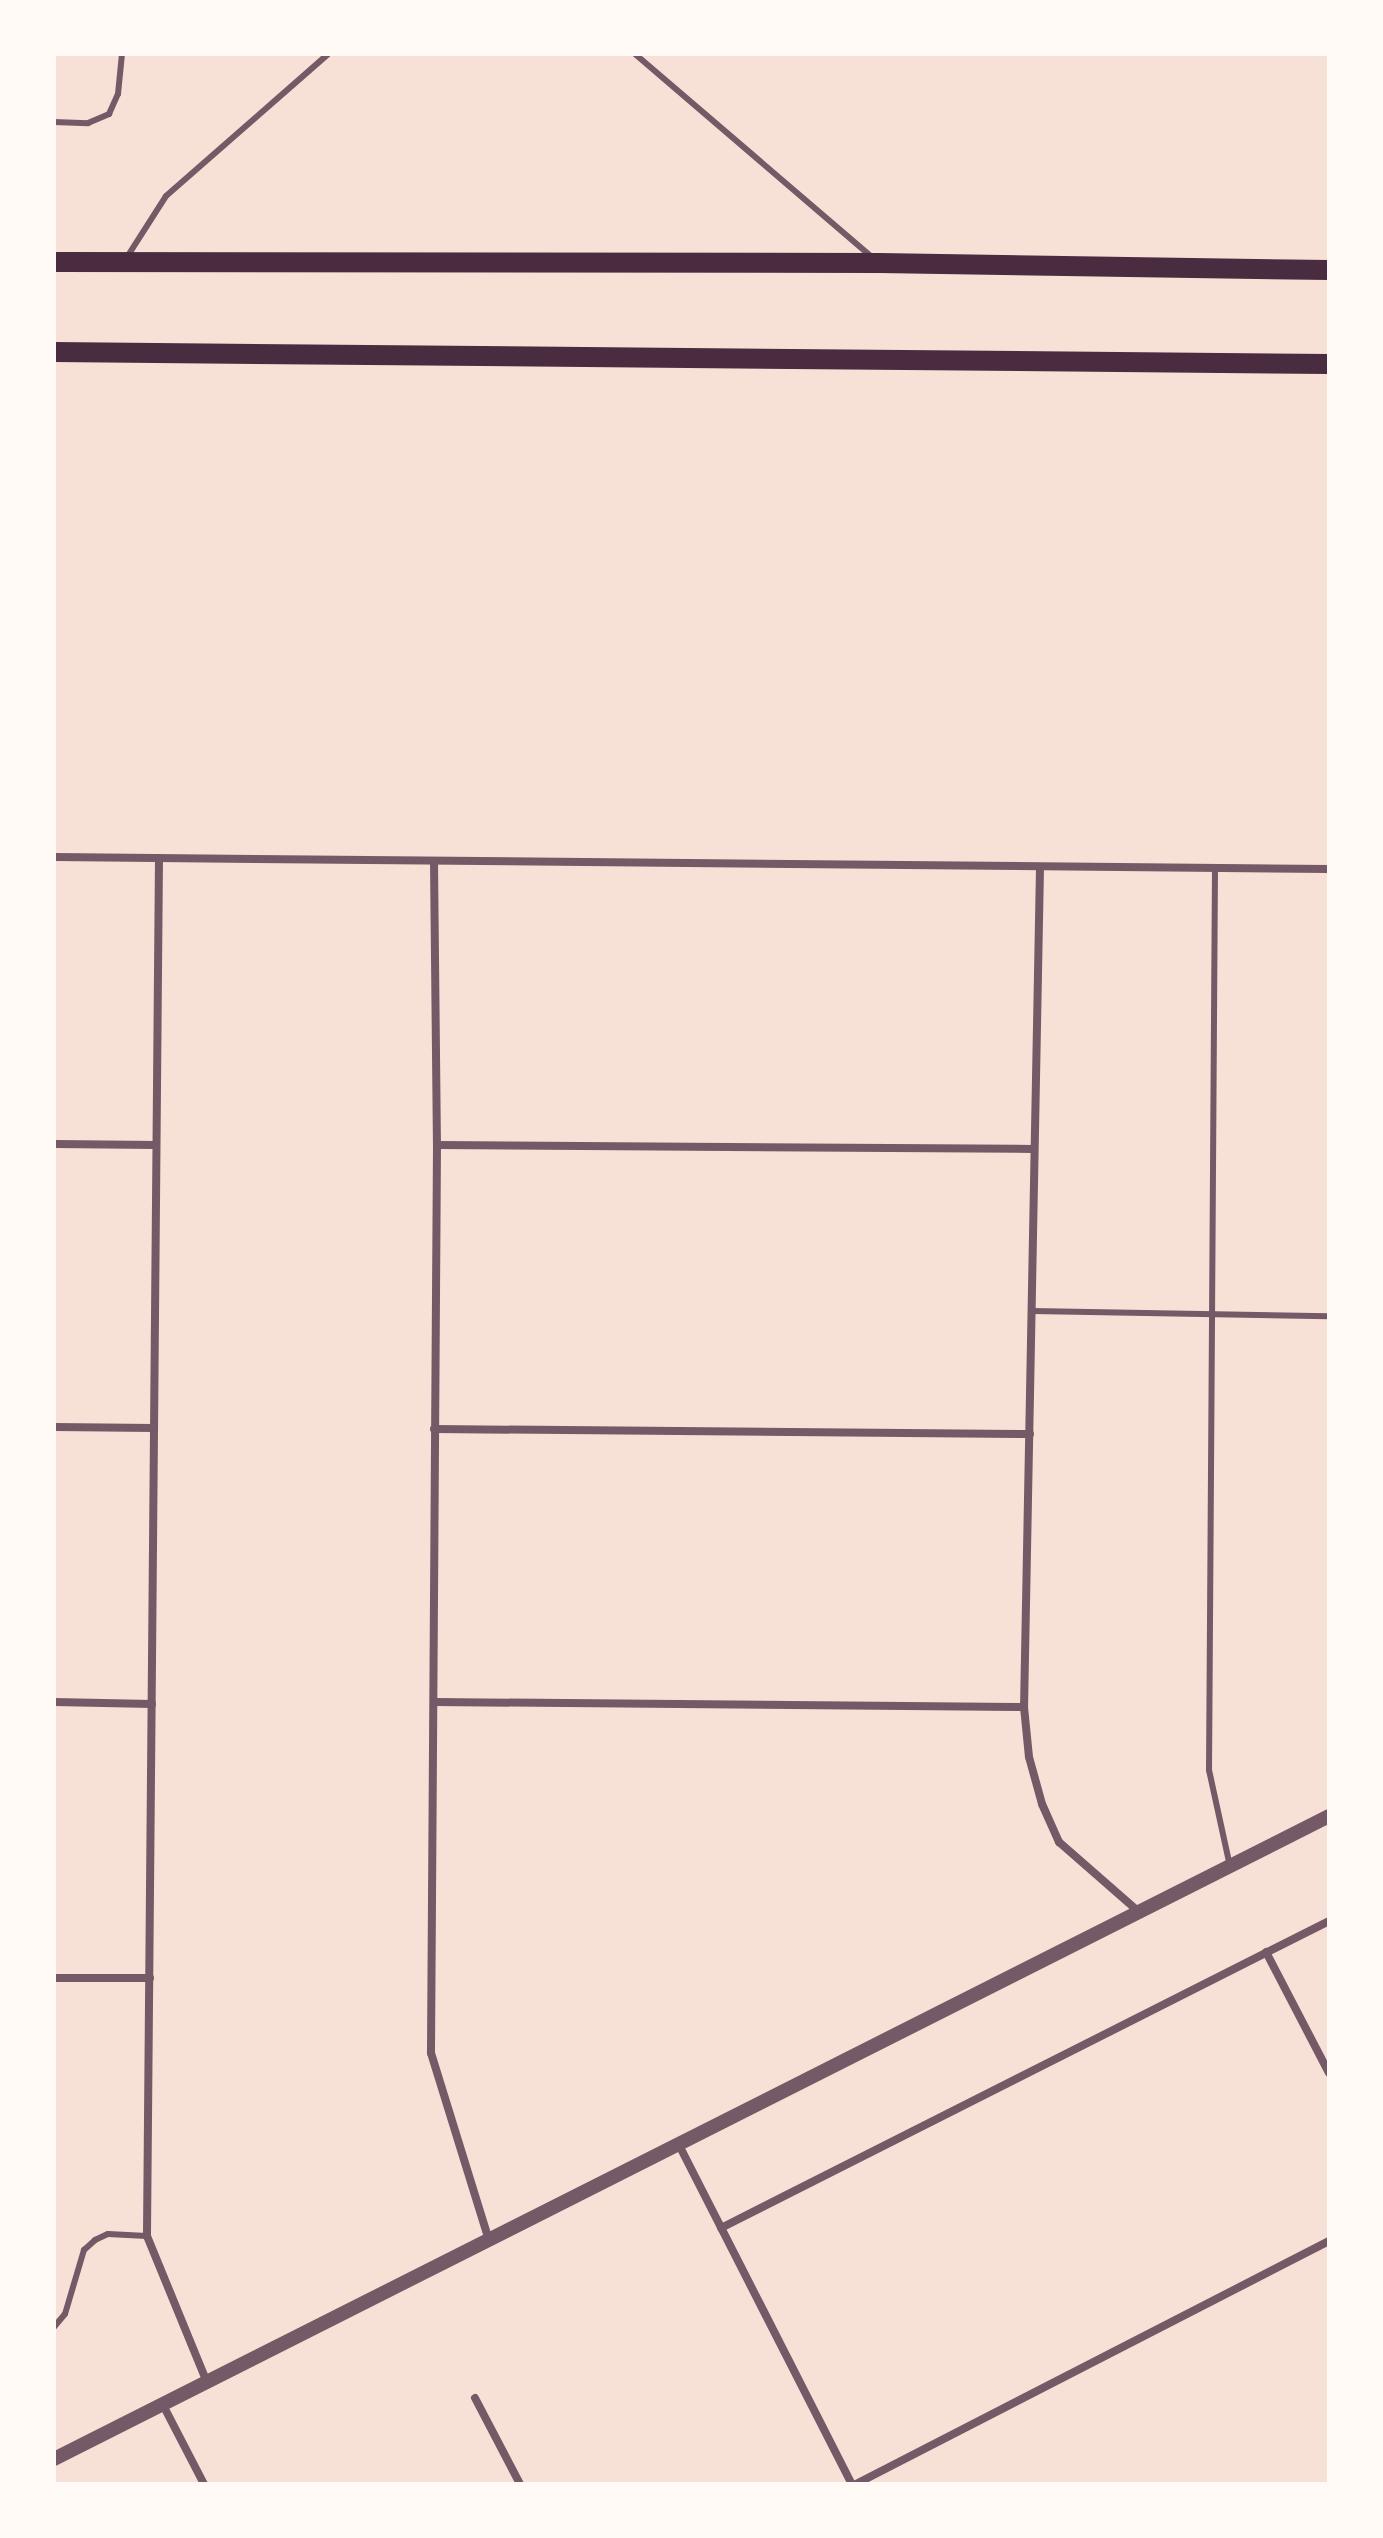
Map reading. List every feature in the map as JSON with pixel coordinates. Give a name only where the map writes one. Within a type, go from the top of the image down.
[{"type":"main road","points":[[54,262],[879,263],[1329,270]]},
{"type":"main road","points":[[54,352],[1329,364]]},
{"type":"street","points":[[54,857],[1329,869]]},
{"type":"street","points":[[159,858],[147,2236],[207,2383]]},
{"type":"street","points":[[434,862],[437,1145],[432,2061],[489,2241]]},
{"type":"street","points":[[1040,868],[1024,1707],[1029,1757],[1042,1804],[1059,1842],[1140,1912]]},
{"type":"street","points":[[54,1144],[156,1145]]},
{"type":"street","points":[[437,1145],[1033,1149]]},
{"type":"street","points":[[54,1427],[154,1428]]},
{"type":"street","points":[[434,1429],[1030,1434]]},
{"type":"street","points":[[54,1702],[152,1704]]},
{"type":"street","points":[[435,1702],[1024,1707]]},
{"type":"street","points":[[54,2459],[1329,1816]]},
{"type":"street","points":[[721,2228],[1329,1921]]},
{"type":"street","points":[[1266,1952],[1329,2073]]},
{"type":"street","points":[[54,1978],[150,1978]]},
{"type":"street","points":[[679,2145],[854,2484],[1329,2241]]},
{"type":"street","points":[[475,2398],[520,2484]]},
{"type":"street","points":[[163,2405],[204,2484]]},
{"type":"lane","points":[[54,122],[88,123],[109,114],[118,94],[122,54]]},
{"type":"lane","points":[[123,263],[166,196],[328,54]]},
{"type":"lane","points":[[635,54],[879,263]]},
{"type":"lane","points":[[1215,868],[1209,1770],[1230,1866]]},
{"type":"lane","points":[[1032,1311],[1329,1316]]},
{"type":"lane","points":[[54,2327],[65,2314],[84,2250],[95,2240],[124,2233],[147,2236]]}]
